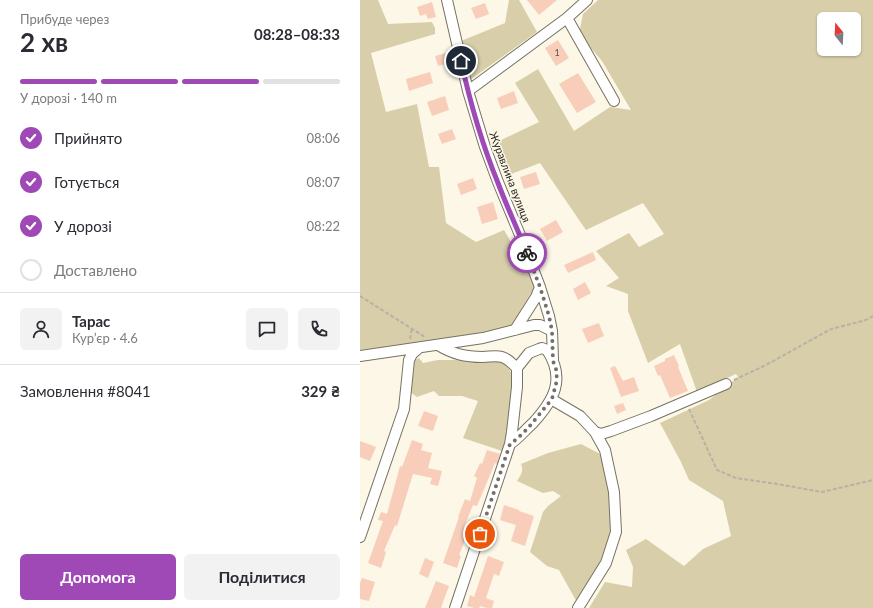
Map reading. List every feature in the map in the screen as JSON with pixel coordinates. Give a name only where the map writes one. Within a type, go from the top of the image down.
[{"type":"street","name":"Журавлина вулиця","points":[[447,0],[468,91],[485,147],[540,287],[549,316],[552,331],[553,361],[556,369],[557,380],[552,399]]},
{"type":"street","points":[[468,91],[567,18],[587,0]]},
{"type":"street","points":[[567,18],[614,101]]},
{"type":"street","points":[[515,330],[536,297],[540,287]]},
{"type":"street","points":[[360,356],[482,338],[534,325],[540,325],[552,331]]},
{"type":"street","points":[[438,345],[448,351],[468,357],[504,357],[517,368]]},
{"type":"street","points":[[360,537],[404,409],[408,360],[419,348]]},
{"type":"street","points":[[456,608],[510,444],[517,387],[517,368],[529,353],[542,348],[547,350],[553,361]]},
{"type":"street","points":[[596,432],[602,434],[612,431],[726,384]]},
{"type":"street","points":[[510,444],[528,428],[552,399],[580,416],[596,432],[605,450],[614,492],[616,532],[606,563],[578,608]]},
{"type":"path","points":[[360,296],[438,345]]},
{"type":"path","points":[[726,384],[766,365],[831,329],[866,320],[873,316]]},
{"type":"path","points":[[685,401],[718,470],[736,478],[822,492],[873,480]]},
{"type":"shaded area","points":[[360,0],[378,0],[388,24],[432,22],[435,28],[435,34],[371,53],[386,112],[417,104],[429,167],[439,167],[446,223],[476,242],[504,230],[536,285],[511,326],[431,343],[360,350]]},
{"type":"shaded area","points":[[509,0],[519,0],[537,32],[470,80],[461,41],[505,23]]},
{"type":"shaded area","points":[[598,0],[873,0],[873,608],[589,608],[605,582],[632,587],[633,567],[626,550],[646,539],[684,566],[703,549],[731,536],[723,501],[689,480],[660,423],[709,400],[738,377],[736,374],[697,392],[680,344],[648,363],[628,311],[628,294],[606,286],[619,278],[596,251],[629,233],[639,247],[664,234],[643,203],[586,230],[540,163],[506,176],[495,143],[539,122],[515,83],[538,69],[574,131],[610,107],[631,110],[602,61],[579,34],[583,14]]},
{"type":"shaded area","points":[[419,358],[423,363],[438,360],[497,360],[507,367],[514,378],[505,452],[463,438],[478,401],[462,396],[439,396],[434,391],[417,397],[410,392],[413,361]]},
{"type":"shaded area","points":[[581,444],[604,456],[614,532],[605,562],[578,604],[559,570],[547,566],[530,552],[543,512],[561,496],[553,491],[543,493],[517,481],[522,471],[521,464],[548,453]]},
{"type":"building","points":[[527,0],[557,0],[539,15]]},
{"type":"building","points":[[432,2],[436,17],[428,19],[426,14],[420,16],[417,7]]},
{"type":"building","points":[[485,3],[489,14],[476,19],[471,8]]},
{"type":"building","points":[[558,40],[569,58],[556,66],[545,48]]},
{"type":"building","points":[[449,52],[452,62],[438,66],[435,56]]},
{"type":"building","points":[[430,72],[433,83],[409,91],[406,79]]},
{"type":"building","points":[[578,73],[596,102],[577,113],[559,84]]},
{"type":"building","points":[[514,91],[518,103],[501,109],[497,98]]},
{"type":"building","points":[[445,96],[449,110],[432,116],[427,102]]},
{"type":"building","points":[[452,129],[456,139],[442,144],[438,134]]},
{"type":"building","points":[[536,172],[540,184],[524,189],[520,177]]},
{"type":"building","points":[[473,178],[477,189],[461,195],[457,184]]},
{"type":"building","points":[[493,202],[498,219],[482,224],[477,207]]},
{"type":"building","points":[[556,220],[563,232],[547,241],[540,229]]},
{"type":"building","points":[[593,252],[596,260],[568,273],[564,265]]},
{"type":"building","points":[[585,282],[591,293],[578,300],[573,289]]},
{"type":"building","points":[[599,323],[604,336],[588,343],[582,329]]},
{"type":"building","points":[[674,355],[688,391],[670,398],[660,375],[658,376],[654,366]]},
{"type":"building","points":[[615,366],[623,381],[634,377],[639,391],[621,397],[610,368]]},
{"type":"building","points":[[623,403],[626,410],[617,414],[614,406]]},
{"type":"building","points":[[424,411],[438,416],[433,431],[418,426]]},
{"type":"building","points":[[412,440],[423,444],[421,450],[432,453],[428,468],[442,471],[438,486],[430,484],[432,478],[413,474],[397,526],[395,525],[384,551],[386,552],[381,568],[368,563],[383,521],[378,520],[381,512],[387,514],[400,466],[402,467]]},
{"type":"building","points":[[360,441],[376,447],[370,461],[360,457]]},
{"type":"building","points":[[487,450],[500,454],[497,464],[495,463],[477,506],[473,505],[464,527],[470,528],[459,555],[461,556],[457,568],[443,563],[465,499],[470,501],[477,478],[474,476],[480,463],[482,464]]},
{"type":"building","points":[[504,505],[534,516],[525,546],[511,541],[516,525],[500,520]]},
{"type":"building","points":[[488,556],[504,562],[499,576],[494,574],[486,598],[494,601],[492,608],[480,606],[479,608],[474,608],[467,606],[470,595],[474,597]]},
{"type":"building","points":[[425,558],[434,562],[428,578],[419,574]]},
{"type":"building","points":[[362,578],[375,582],[369,601],[360,599],[360,583]]},
{"type":"building","points":[[436,581],[449,586],[441,608],[425,608]]},
{"type":"way so far","points":[[480,534],[510,444],[528,428],[552,399],[557,380],[556,369],[553,361],[552,331],[549,316],[527,253]]},
{"type":"route","points":[[461,61],[468,91],[485,147],[527,253]]}]
